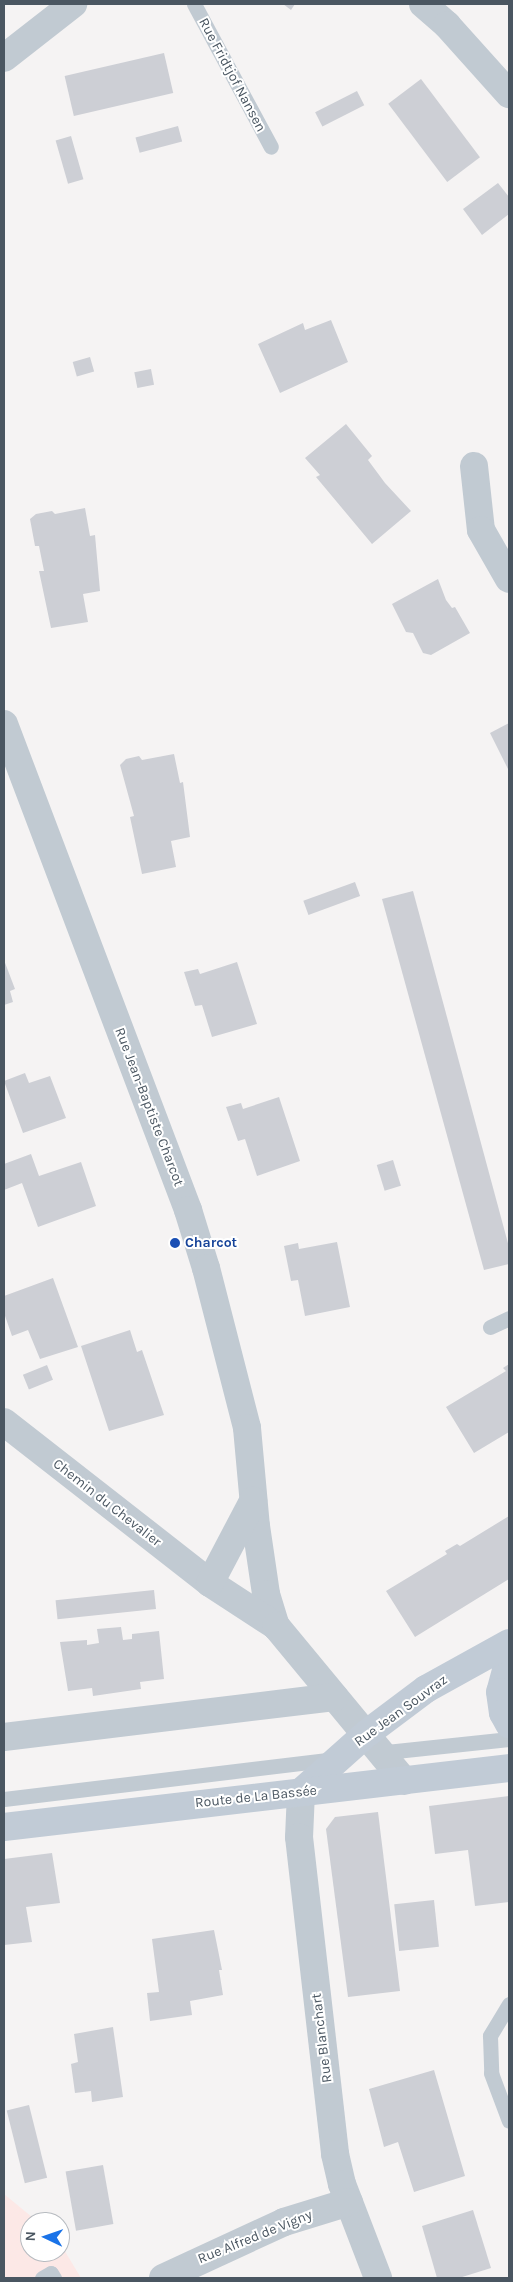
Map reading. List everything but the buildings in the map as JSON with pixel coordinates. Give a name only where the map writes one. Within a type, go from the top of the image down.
[{"type":"main road","name":"Rue Jean Souvraz","points":[[301,1792],[338,1759],[374,1743],[426,1690],[509,1643]]},
{"type":"main road","points":[[509,1659],[500,1692],[503,1713],[509,1724]]},
{"type":"main road","name":"Route de La Bassée","points":[[4,1827],[509,1768]]},
{"type":"street","points":[[4,58],[73,4]]},
{"type":"street","points":[[423,4],[447,25],[509,94]]},
{"type":"street","points":[[474,466],[481,530],[509,579]]},
{"type":"street","name":"Rue Jean-Baptiste Charcot","points":[[4,724],[188,1210],[247,1428],[252,1501],[266,1594],[276,1626]]},
{"type":"street","name":"Chemin du Chevalier","points":[[4,1422],[210,1583]]},
{"type":"street","points":[[210,1583],[252,1501]]},
{"type":"street","name":"Rue Jean-Baptiste Charcot","points":[[210,1583],[276,1626],[404,1781]]},
{"type":"street","points":[[4,1737],[335,1697]]},
{"type":"street","name":"Rue Blanchart","points":[[301,1792],[299,1837],[334,2144],[349,2202],[378,2278]]},
{"type":"street","name":"Rue Alfred de Vigny","points":[[164,2278],[284,2222],[349,2202]]},
{"type":"lane","name":"Rue Fridtjof Nansen","points":[[194,4],[271,147]]},
{"type":"lane","points":[[490,1327],[509,1318]]},
{"type":"lane","points":[[374,1743],[509,1739]]},
{"type":"lane","points":[[4,1799],[338,1759]]},
{"type":"lane","points":[[509,2004],[490,2036],[491,2073],[509,2120]]},
{"type":"lane","points":[[42,2278],[51,2273],[54,2278]]},
{"type":"shaded area","points":[[4,2194],[26,2212],[20,2212],[20,2262],[70,2262],[70,2260],[81,2278],[4,2278]]},
{"type":"place","name":"Charcot","points":[[175,1243]]}]
